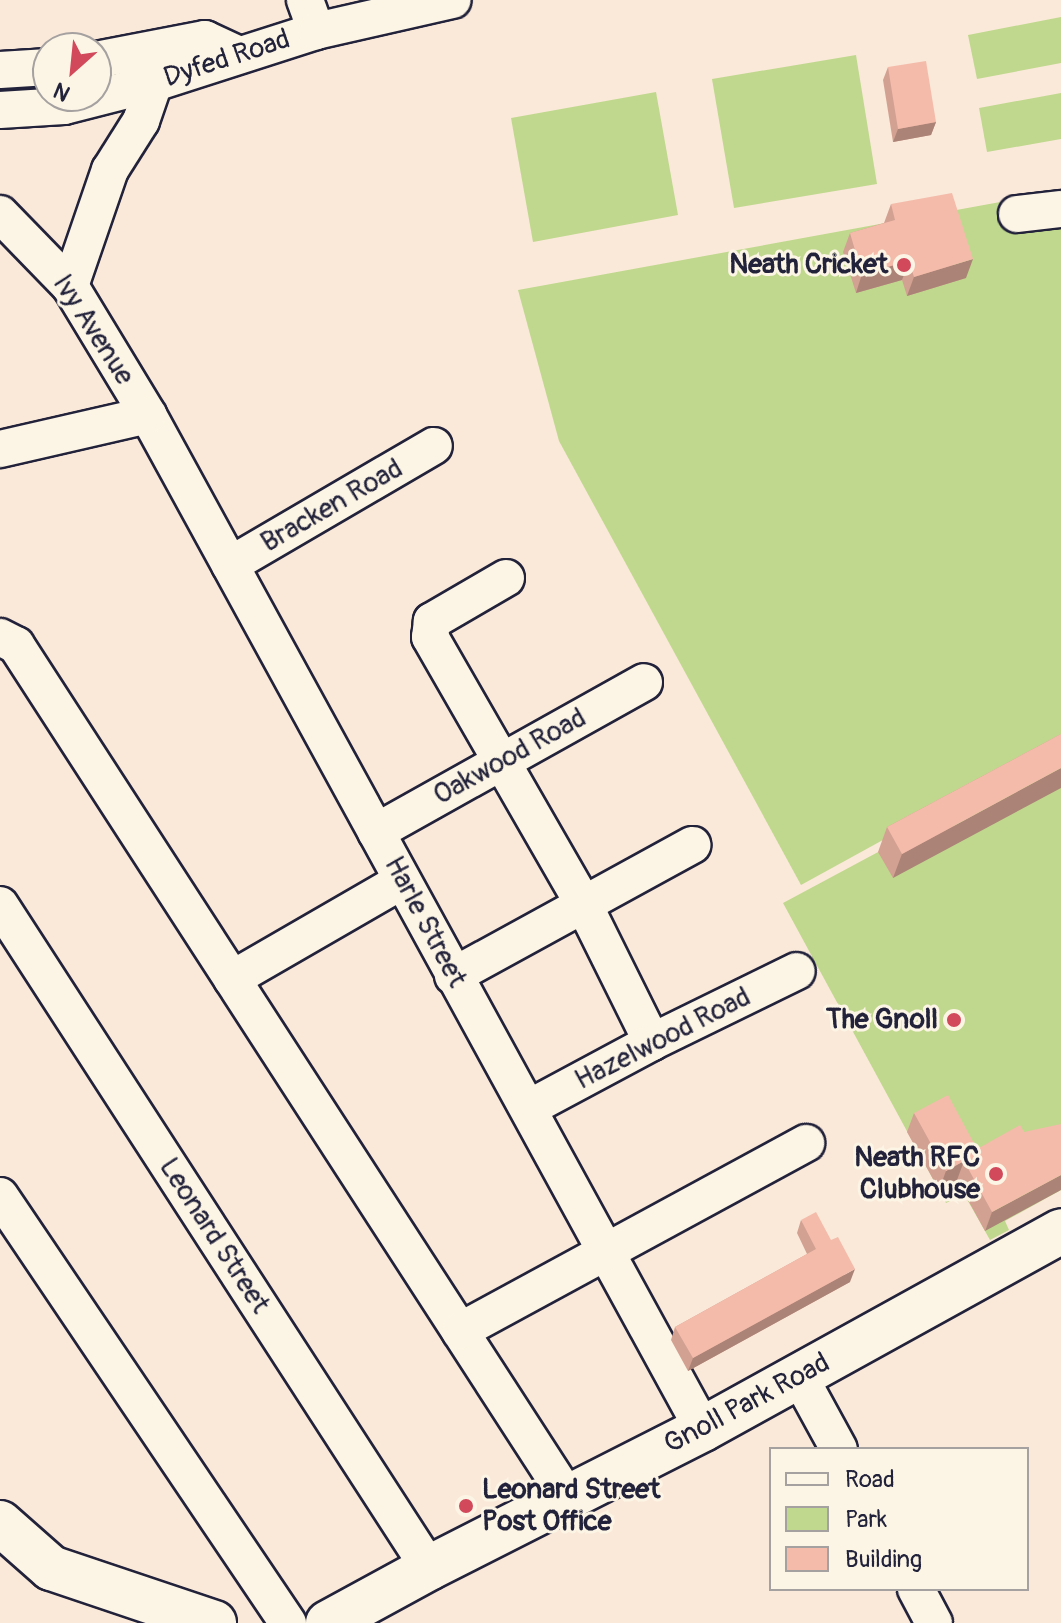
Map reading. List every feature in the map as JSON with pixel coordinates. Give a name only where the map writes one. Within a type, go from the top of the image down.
[{"type":"main road","name":"Gnoll Park Road","points":[[328,1623],[429,1568],[703,1429],[1061,1231]]},
{"type":"main road","points":[[0,1523],[51,1568],[214,1623]]},
{"type":"street","name":"Dyfed Road","points":[[0,110],[64,106],[154,83],[240,55],[310,15],[453,0]]},
{"type":"street","points":[[112,57],[205,39],[240,55]]},
{"type":"street","points":[[0,70],[32,68]]},
{"type":"street","points":[[70,286],[110,170],[141,121],[154,83]]},
{"type":"street","points":[[1017,214],[1061,209]]},
{"type":"street","name":"Ivy Avenue","points":[[0,214],[70,286],[148,415]]},
{"type":"street","points":[[0,449],[148,415]]},
{"type":"street","name":"Harle Street","points":[[148,415],[703,1429]]},
{"type":"street","name":"Bracken Road","points":[[230,565],[434,446]]},
{"type":"street","points":[[506,578],[432,621],[430,637],[584,905],[652,1042]]},
{"type":"street","points":[[0,637],[16,645],[568,1498]]},
{"type":"street","name":"Oakwood Road","points":[[376,832],[644,682]]},
{"type":"street","points":[[453,976],[692,845]]},
{"type":"street","points":[[232,979],[402,881]]},
{"type":"street","name":"Leonard Street","points":[[0,905],[429,1568]]},
{"type":"street","name":"Hazelwood Road","points":[[529,1108],[652,1042],[797,971]]},
{"type":"street","points":[[460,1331],[806,1143]]},
{"type":"street","points":[[0,1196],[288,1623]]},
{"type":"street","points":[[799,1376],[838,1447]]},
{"type":"street","points":[[917,1591],[934,1623]]},
{"type":"green space","points":[[1061,17],[1061,63],[977,79],[968,35]]},
{"type":"green space","points":[[856,55],[877,184],[734,208],[712,79]]},
{"type":"green space","points":[[656,92],[678,215],[533,242],[511,118]]},
{"type":"green space","points":[[1061,93],[1061,139],[987,152],[979,108]]},
{"type":"green space","points":[[1061,191],[1061,742],[801,885],[559,441],[518,290]]},
{"type":"green space","name":"The Gnoll","points":[[1061,754],[1061,1190],[1005,1221],[1009,1230],[990,1240],[964,1194],[946,1203],[783,903]]},
{"type":"building","points":[[926,61],[936,122],[898,129],[888,67]]},
{"type":"building","name":"Neath Cricket","points":[[952,193],[973,259],[914,277],[909,261],[862,274],[850,233],[895,220],[891,204]]},
{"type":"building","points":[[1061,734],[1061,768],[902,854],[887,827]]},
{"type":"building","name":"Neath RFC Clubhouse","points":[[948,1095],[977,1149],[1020,1125],[1024,1132],[1061,1124],[1061,1175],[992,1212],[964,1161],[946,1171],[914,1113]]},
{"type":"building","points":[[816,1212],[831,1240],[838,1237],[855,1269],[693,1358],[675,1327],[816,1249],[801,1220]]},
{"type":"place","name":"Neath Cricket","points":[[904,265]]},
{"type":"place","name":"The Gnoll","points":[[954,1020]]},
{"type":"place","name":"Neath RFC Clubhouse","points":[[996,1174]]},
{"type":"place","name":"Leonard Street Post Office","points":[[466,1506]]}]
